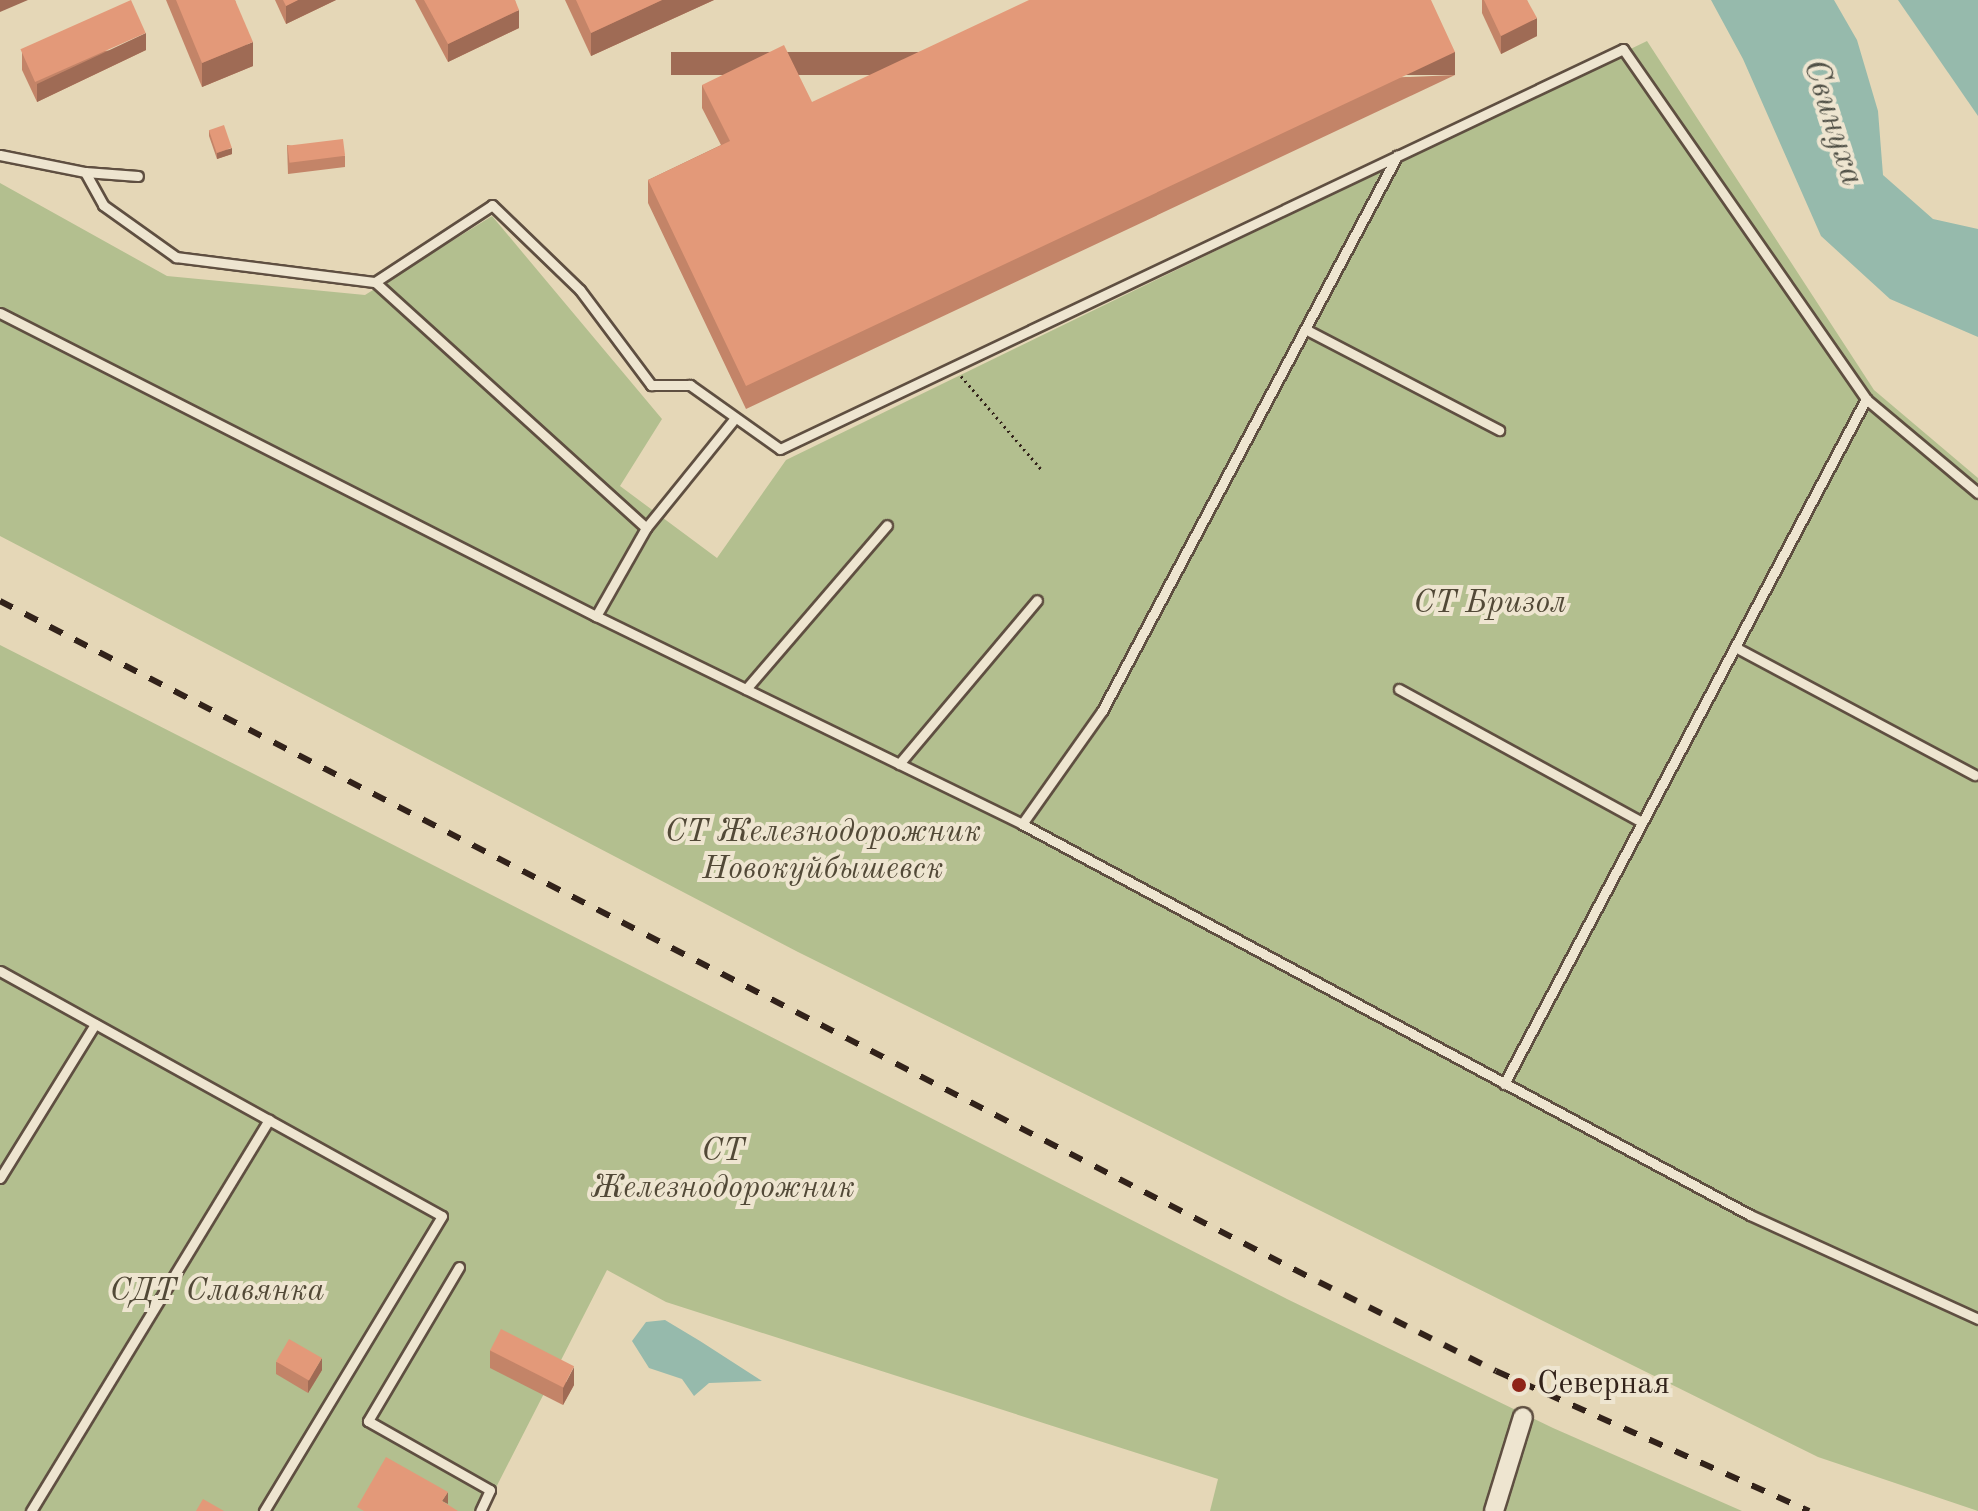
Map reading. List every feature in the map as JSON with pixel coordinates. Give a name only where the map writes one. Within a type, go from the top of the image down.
[{"type":"street","points":[[1494,1511],[1523,1417]]},
{"type":"lane","points":[[375,282],[492,205],[580,290],[651,385],[690,385],[780,449],[1623,49],[1866,399],[1978,493]]},
{"type":"lane","points":[[0,155],[85,172],[138,176]]},
{"type":"lane","points":[[1022,824],[1102,711],[1397,156]]},
{"type":"lane","points":[[85,172],[103,205],[176,257],[375,282],[646,528]]},
{"type":"lane","points":[[0,313],[596,616],[1022,824],[1750,1215],[1978,1319]]},
{"type":"lane","points":[[1305,329],[1499,430]]},
{"type":"lane","points":[[1504,1084],[1866,399]]},
{"type":"lane","points":[[596,616],[646,528],[735,418]]},
{"type":"lane","points":[[746,689],[887,525]]},
{"type":"lane","points":[[899,764],[1037,600]]},
{"type":"lane","points":[[1735,647],[1975,775]]},
{"type":"lane","points":[[1399,689],[1642,822]]},
{"type":"lane","points":[[0,971],[442,1216],[264,1511]]},
{"type":"lane","points":[[0,1178],[95,1024]]},
{"type":"lane","points":[[31,1511],[269,1120]]},
{"type":"lane","points":[[459,1267],[368,1421],[490,1490],[480,1511]]},
{"type":"path","points":[[954,367],[1041,469]]},
{"type":"green space","name":"СТ Бризол","points":[[1647,41],[1874,390],[1978,478],[1978,1511],[1818,1457],[798,952],[0,536],[0,183],[167,276],[365,295],[492,216],[662,419],[620,486],[717,558],[786,460]]},
{"type":"green space","name":"СТ Железнодорожник","points":[[0,645],[1287,1299],[1553,1428],[1742,1511],[1210,1511],[1218,1479],[666,1302],[607,1270],[484,1511],[0,1511]]},
{"type":"water","name":"Свинуха","points":[[1711,0],[1834,0],[1857,40],[1878,111],[1883,175],[1933,219],[1978,229],[1978,337],[1890,299],[1821,236],[1743,59]]},
{"type":"water","points":[[1898,0],[1978,0],[1978,116]]},
{"type":"water","points":[[665,1320],[762,1381],[709,1383],[694,1396],[682,1379],[649,1368],[632,1341],[646,1322]]},
{"type":"building","points":[[131,0],[146,33],[35,82],[20,49]]},
{"type":"building","points":[[176,0],[235,0],[253,42],[202,63]]},
{"type":"building","points":[[283,0],[298,0],[286,6]]},
{"type":"building","points":[[424,0],[515,0],[519,10],[448,44]]},
{"type":"building","points":[[576,0],[662,0],[591,33]]},
{"type":"building","points":[[1029,0],[1431,0],[1455,52],[746,386],[648,180],[730,141],[702,85],[784,45],[812,102]]},
{"type":"building","points":[[1484,0],[1527,0],[1537,18],[1501,36]]},
{"type":"building","points":[[224,125],[232,148],[217,153],[209,130]]},
{"type":"building","points":[[343,139],[345,156],[289,163],[287,146]]},
{"type":"building","points":[[501,1329],[574,1366],[563,1388],[490,1350]]},
{"type":"building","points":[[289,1339],[322,1358],[309,1381],[276,1362]]},
{"type":"building","points":[[386,1457],[448,1492],[442,1501],[458,1511],[364,1511],[357,1507]]},
{"type":"building","points":[[203,1499],[224,1511],[196,1511]]},
{"type":"railway","points":[[0,601],[1319,1282],[1496,1371],[1809,1511]]},
{"type":"place","name":"Северная","points":[[1519,1385]]},
{"type":"park label","name":"СТ Железнодорожник Новокуйбышевск","points":[[823,852]]},
{"type":"park label","name":"СДТ Славянка","points":[[217,1292]]}]
